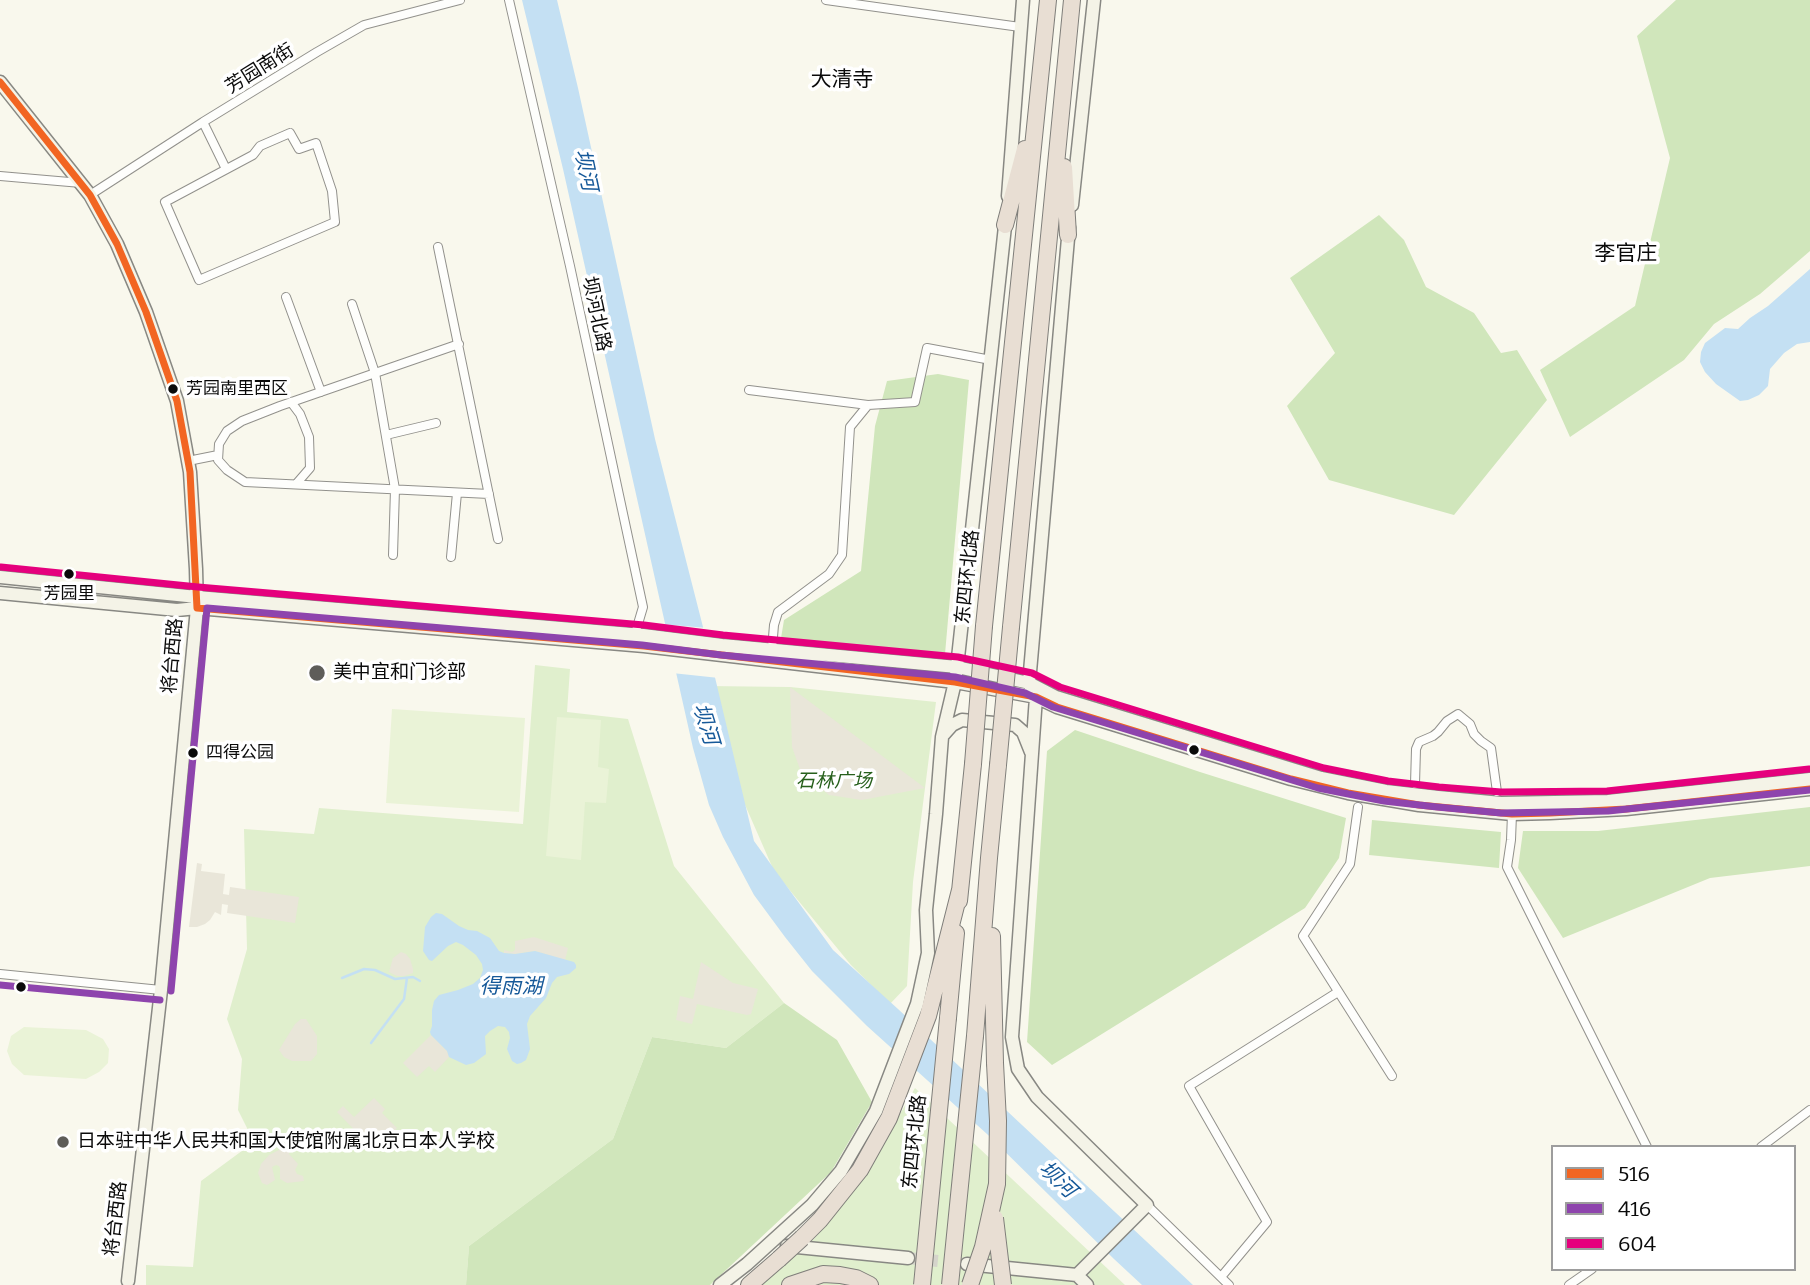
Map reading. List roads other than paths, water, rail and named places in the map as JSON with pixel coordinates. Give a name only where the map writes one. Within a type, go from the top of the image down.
[{"type":"highway","name":"东四环北路","points":[[922,1285],[984,626],[1048,0]]},
{"type":"highway","points":[[950,1285],[1072,0]]},
{"type":"highway","points":[[1005,225],[1038,96]]},
{"type":"highway","points":[[1061,118],[1068,234]]},
{"type":"highway","points":[[970,1285],[984,1247],[998,1171],[989,858]]},
{"type":"highway","points":[[749,1285],[820,1220],[860,1170],[889,1118],[897,1079],[928,1016],[960,890]]},
{"type":"highway","points":[[995,1198],[996,1232],[1003,1285]]},
{"type":"highway","points":[[790,1285],[823,1274],[856,1278],[870,1285]]},
{"type":"street","name":"芳园南街","points":[[90,195],[203,122],[364,26],[460,0]]},
{"type":"street","name":"坝河北路","points":[[509,0],[570,266],[643,607],[641,638]]},
{"type":"street","points":[[826,0],[1020,27]]},
{"type":"street","name":"东四环北路","points":[[720,1285],[812,1205],[841,1171],[897,1079],[917,1004],[928,953],[926,910],[942,737],[957,667],[991,360],[1023,0]]},
{"type":"street","points":[[1094,0],[1068,234],[1029,683],[1036,697],[1012,1037],[1018,1069],[1037,1097],[1229,1285]]},
{"type":"street","name":"将台西路","points":[[0,82],[90,195],[117,244],[146,312],[177,401],[188,461],[197,602],[161,990],[128,1281]]},
{"type":"street","points":[[203,122],[226,169]]},
{"type":"street","points":[[290,133],[299,149],[316,143],[332,191],[335,222],[199,280],[165,202],[226,169],[253,155],[260,146],[290,133]]},
{"type":"street","points":[[0,176],[81,183]]},
{"type":"street","points":[[438,247],[498,539]]},
{"type":"street","points":[[286,297],[321,392]]},
{"type":"street","points":[[352,304],[375,373],[395,489],[393,555]]},
{"type":"street","points":[[459,344],[242,421],[223,437],[219,444],[218,460],[227,470],[246,482],[489,494]]},
{"type":"street","points":[[749,390],[867,405],[915,402],[927,348],[991,360]]},
{"type":"street","points":[[291,402],[300,414],[309,437],[310,468],[297,483]]},
{"type":"street","points":[[772,649],[778,612],[829,574],[842,555],[850,427],[867,405]]},
{"type":"street","points":[[386,435],[436,423]]},
{"type":"street","points":[[188,461],[218,455]]},
{"type":"street","points":[[451,556],[457,493]]},
{"type":"street","points":[[0,577],[197,602],[641,638],[955,682],[1036,697],[1057,707],[1275,775],[1361,796],[1419,805],[1513,814],[1626,809],[1810,789]]},
{"type":"street","points":[[0,593],[177,610],[197,602]]},
{"type":"street","points":[[723,650],[772,649],[957,667],[1029,683],[1056,697],[1321,778],[1404,793],[1501,803],[1608,801],[1810,779]]},
{"type":"street","points":[[1415,785],[1416,749],[1419,743],[1433,736],[1447,720],[1458,714],[1469,724],[1474,734],[1491,748],[1497,792]]},
{"type":"street","points":[[942,737],[952,725],[962,720],[1014,725],[1023,732],[1033,755]]},
{"type":"street","points":[[1357,807],[1350,864],[1303,936],[1392,1076]]},
{"type":"street","points":[[1513,814],[1507,867],[1646,1145]]},
{"type":"street","points":[[0,974],[161,990]]},
{"type":"street","points":[[1221,1277],[1267,1222],[1189,1086],[1338,992]]},
{"type":"street","points":[[1765,1145],[1810,1110]]},
{"type":"street","points":[[1077,1275],[1147,1205]]},
{"type":"street","points":[[770,1244],[908,1258]]},
{"type":"street","points":[[967,1264],[1077,1275],[1087,1285]]},
{"type":"street","points":[[1569,1285],[1589,1271]]},
{"type":"water","name":"坝河","points":[[522,0],[557,0],[655,439],[754,841],[833,950],[1193,1285],[1142,1285],[987,1134],[867,1026],[812,971],[785,937],[754,895],[723,837],[709,805],[693,748],[563,169]]},
{"type":"water","points":[[1810,269],[1810,342],[1797,344],[1784,353],[1770,369],[1768,386],[1759,395],[1740,401],[1716,384],[1705,372],[1700,362],[1705,343],[1725,328],[1738,329]]},
{"type":"water","name":"得雨湖","points":[[436,913],[459,926],[490,938],[499,951],[504,953],[535,951],[574,962],[576,965],[569,974],[557,977],[546,998],[530,1016],[527,1024],[530,1049],[526,1060],[521,1063],[512,1061],[507,1049],[509,1032],[505,1027],[498,1026],[490,1031],[485,1036],[486,1054],[474,1063],[466,1065],[449,1057],[447,1051],[431,1035],[434,1001],[439,995],[473,984],[480,978],[483,970],[476,955],[456,942],[432,961],[429,960],[423,951],[425,927]]},
{"type":"waterway","points":[[342,978],[364,969],[375,970],[395,979],[413,977],[420,981]]},
{"type":"waterway","points":[[371,1043],[404,999],[407,978]]},
{"type":"tunnel","points":[[908,1258],[967,1264]]},
{"type":"place","name":"芳园南里西区","points":[[173,389]]},
{"type":"place","name":"芳园里","points":[[69,574]]},
{"type":"place","name":"美中宜和门诊部","points":[[317,673]]},
{"type":"place","name":"四得公园","points":[[193,753]]},
{"type":"place","name":"日本驻中华人民共和国大使馆附属北京日本人学校","points":[[63,1142]]},
{"type":"district","name":"大清寺","points":[[842,80]]},
{"type":"district","name":"李官庄","points":[[1626,254]]},
{"type":"park label","name":"石林广场","points":[[834,782]]}]
